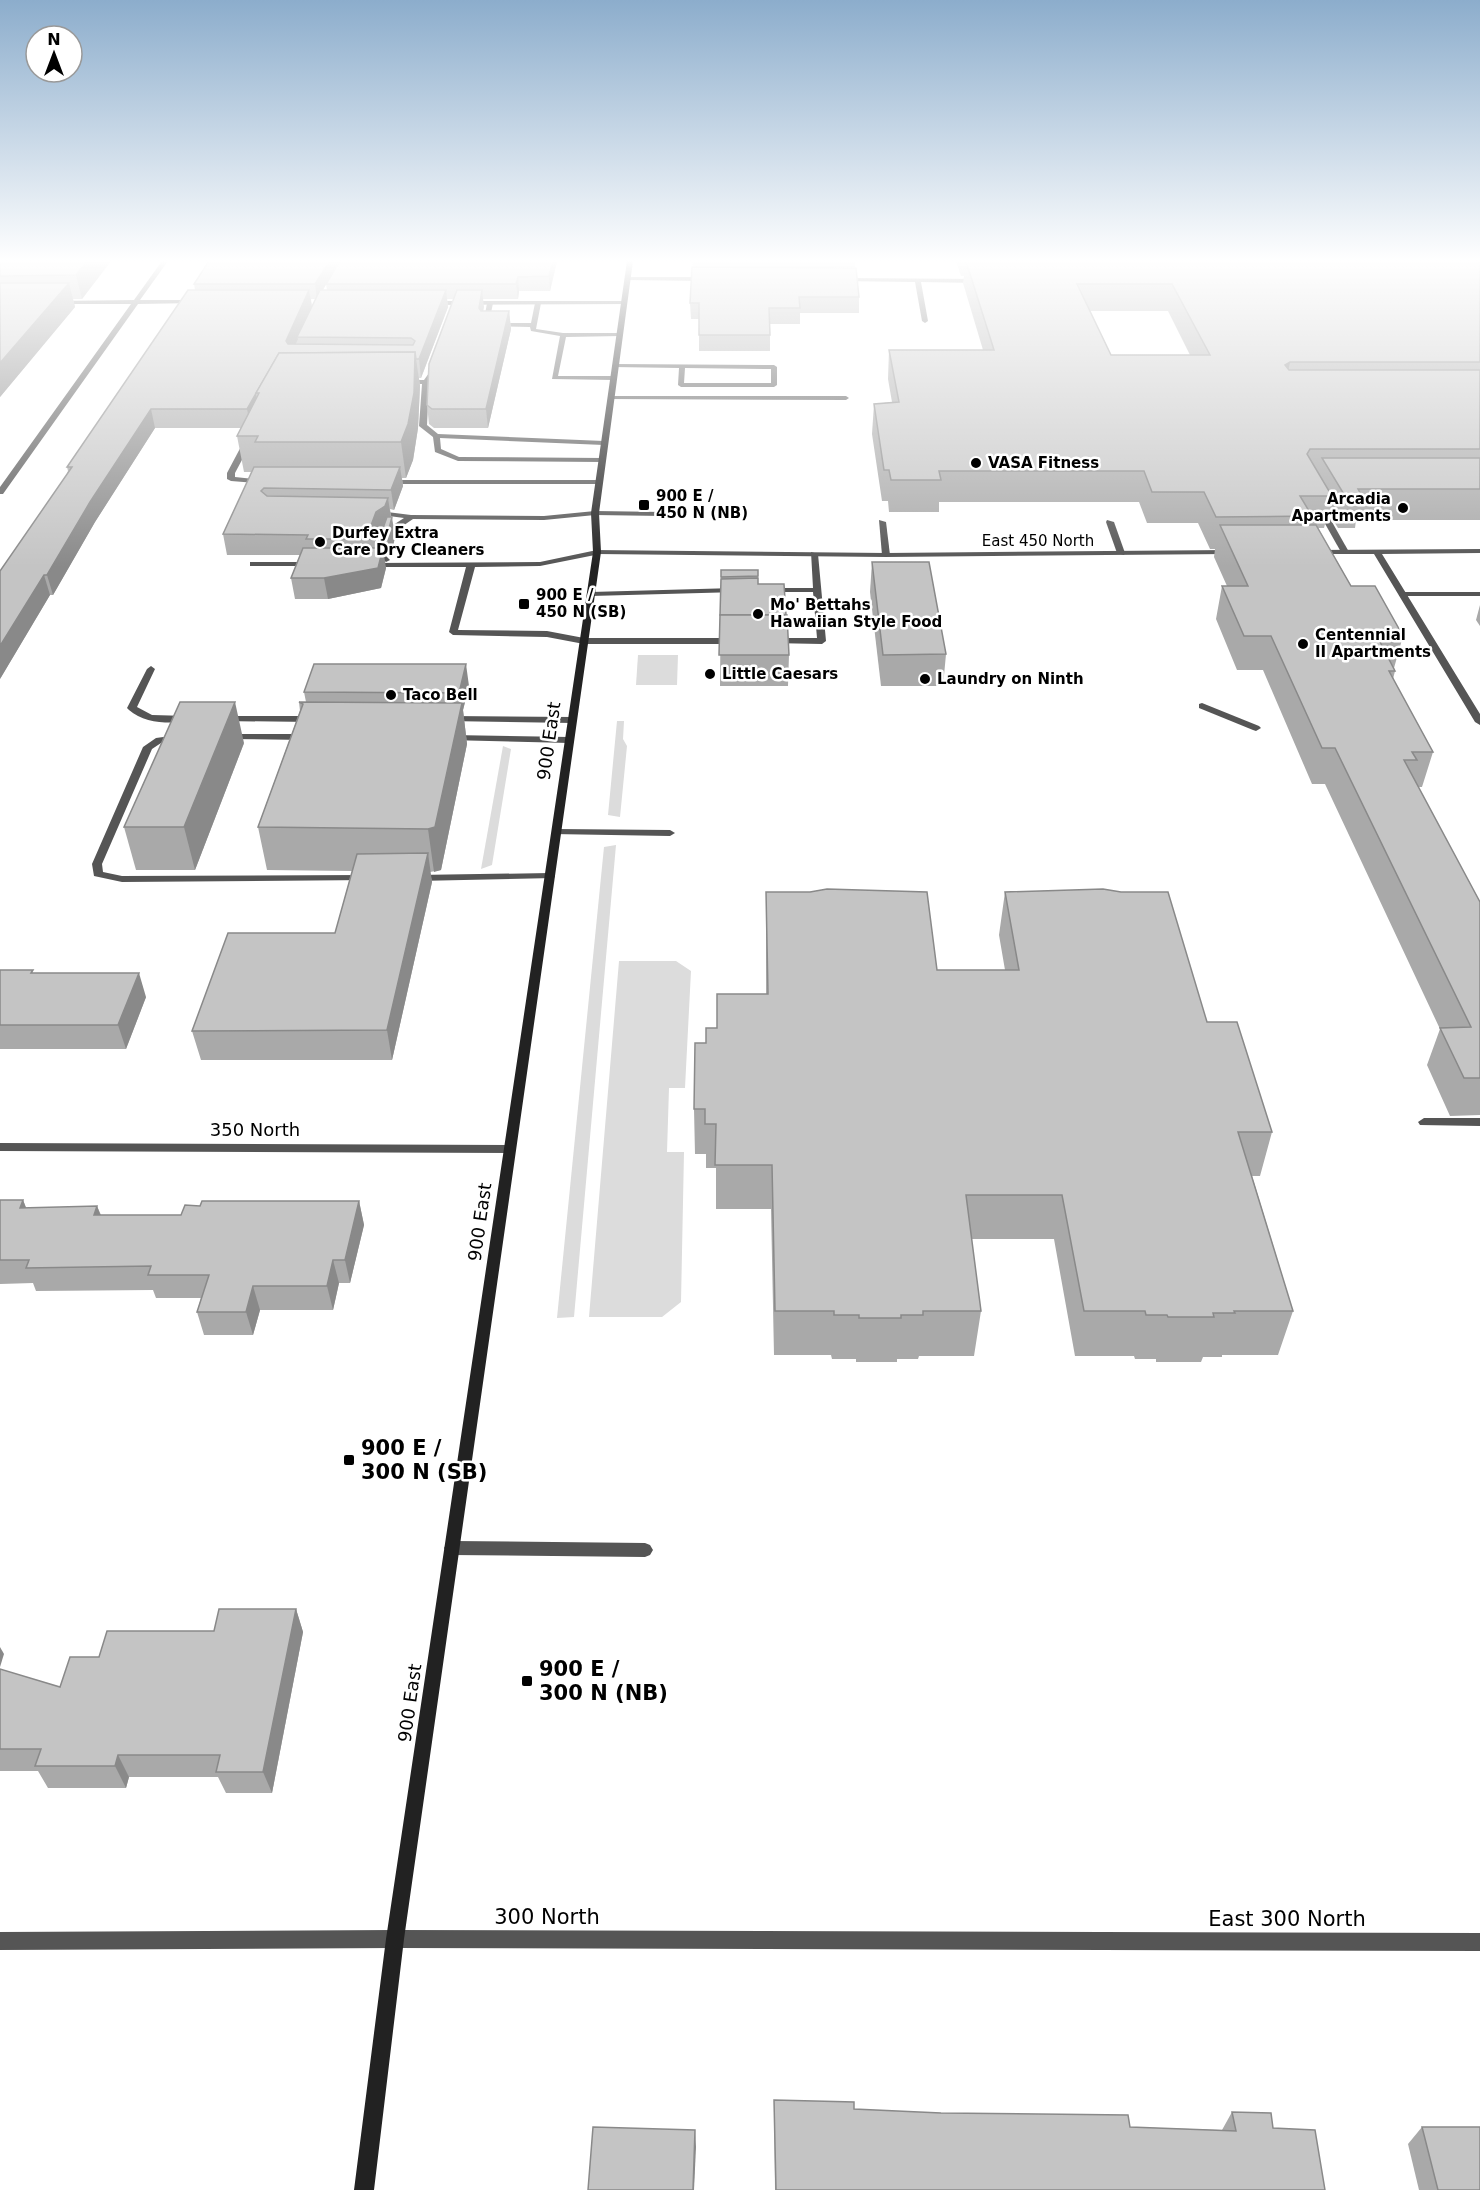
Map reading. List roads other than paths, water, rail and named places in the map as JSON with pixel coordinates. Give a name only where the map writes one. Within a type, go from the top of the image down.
[{"type":"main road","name":"900 East","points":[[364,2190],[395,1939],[597,552],[595,513],[598,482],[615,366]]},
{"type":"street","points":[[0,492],[92,363]]},
{"type":"street","points":[[433,363],[426,382],[423,426],[436,436],[604,443]]},
{"type":"street","points":[[557,363],[554,378],[613,378]]},
{"type":"street","points":[[615,366],[774,367],[774,386],[681,386],[682,367]]},
{"type":"street","points":[[397,382],[426,382]]},
{"type":"street","points":[[610,398],[846,398]]},
{"type":"street","points":[[252,435],[231,473],[231,479],[267,482]]},
{"type":"street","points":[[436,436],[438,450],[458,459],[602,460]]},
{"type":"street","points":[[374,482],[598,482]]},
{"type":"street","points":[[1317,502],[1345,552]]},
{"type":"street","points":[[362,512],[384,512],[411,517],[544,518],[595,513],[664,514]]},
{"type":"street","points":[[391,565],[378,552],[384,535],[411,517]]},
{"type":"street","points":[[882,522],[886,555]]},
{"type":"street","points":[[1110,522],[1120,554]]},
{"type":"street","points":[[1376,551],[1479,718]]},
{"type":"street","points":[[1310,552],[1480,551]]},
{"type":"street","name":"East 450 North","points":[[368,565],[540,564],[597,552],[886,555],[1242,552]]},
{"type":"street","points":[[763,641],[822,641],[814,554]]},
{"type":"street","points":[[253,564],[322,564]]},
{"type":"street","points":[[471,565],[453,632],[547,634],[584,641],[740,641]]},
{"type":"street","points":[[591,594],[746,590]]},
{"type":"street","points":[[758,590],[818,590]]},
{"type":"street","points":[[1402,594],[1480,594]]},
{"type":"street","points":[[151,669],[132,708],[138,715],[149,718],[201,719]]},
{"type":"street","points":[[1202,706],[1256,728]]},
{"type":"street","points":[[212,719],[318,719]]},
{"type":"street","points":[[435,719],[573,720]]},
{"type":"street","points":[[184,737],[159,740],[148,747],[97,864],[99,874],[122,879],[380,878]]},
{"type":"street","points":[[219,737],[323,738]]},
{"type":"street","points":[[439,738],[569,740]]},
{"type":"street","points":[[556,832],[670,833]]},
{"type":"street","points":[[404,878],[549,876]]},
{"type":"street","points":[[1424,1122],[1480,1122]]},
{"type":"street","name":"350 North","points":[[0,1147],[510,1149]]},
{"type":"street","points":[[452,1548],[645,1550]]},
{"type":"street","name":"300 North","points":[[0,1941],[395,1939],[1094,1941]]},
{"type":"street","name":"East 300 North","points":[[1094,1941],[1480,1942]]},
{"type":"place","name":"VASA Fitness","points":[[976,463]]},
{"type":"place","name":"900 E / 450 N (NB)","points":[[644,505]]},
{"type":"place","name":"Arcadia Apartments","points":[[1403,508]]},
{"type":"place","name":"Durfey Extra Care Dry Cleaners","points":[[320,542]]},
{"type":"place","name":"900 E / 450 N (SB)","points":[[524,604]]},
{"type":"place","name":"Mo' Bettahs Hawaiian Style Food","points":[[758,614]]},
{"type":"place","name":"Centennial II Apartments","points":[[1303,644]]},
{"type":"place","name":"Little Caesars","points":[[710,674]]},
{"type":"place","name":"Laundry on Ninth","points":[[925,679]]},
{"type":"place","name":"Taco Bell","points":[[391,695]]},
{"type":"place","name":"900 E / 300 N (SB)","points":[[349,1460]]},
{"type":"place","name":"900 E / 300 N (NB)","points":[[527,1681]]}]
